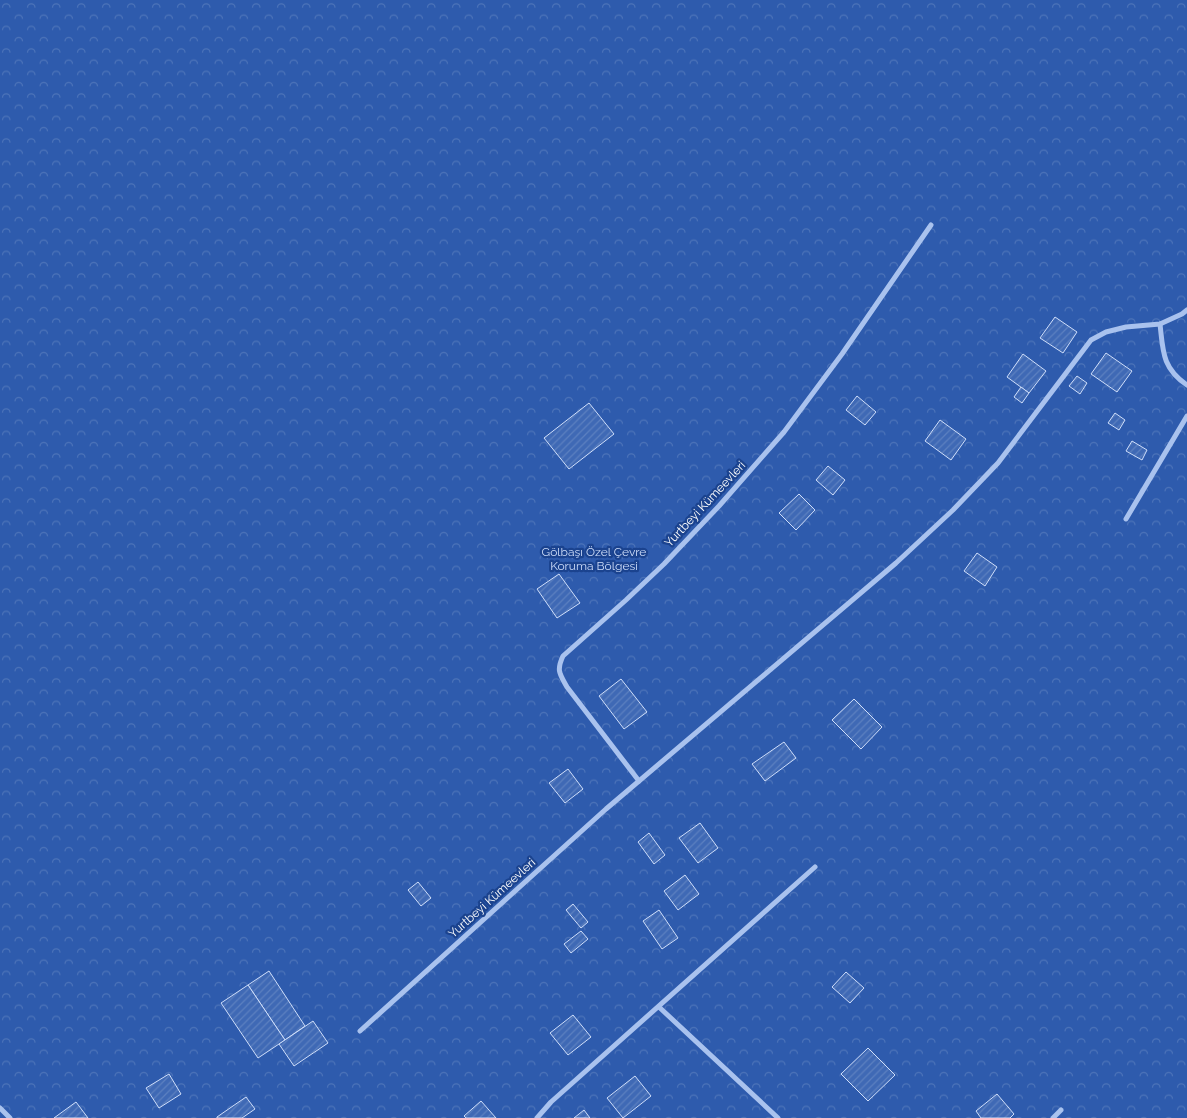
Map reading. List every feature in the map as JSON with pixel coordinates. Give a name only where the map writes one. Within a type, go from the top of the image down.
[{"type":"street","name":"Yurtbeyi Kümeevleri","points":[[638,781],[567,687],[560,674],[559,665],[563,656],[664,564],[719,506],[784,432],[842,354],[931,225]]},
{"type":"street","name":"Yurtbeyi Kümeevleri","points":[[360,1031],[638,781],[896,563],[953,510],[998,463],[1091,340],[1106,332],[1126,327],[1160,324],[1187,310]]},
{"type":"street","points":[[1160,324],[1163,354],[1170,369],[1177,378],[1187,384]]},
{"type":"street","points":[[1126,520],[1187,416]]},
{"type":"street","points":[[537,1118],[551,1102],[815,867]]},
{"type":"street","points":[[659,1007],[778,1118]]},
{"type":"street","points":[[0,1108],[10,1118]]},
{"type":"street","points":[[1053,1118],[1061,1110]]},
{"type":"green space","name":"Gölbaşı Özel Çevre Koruma Bölgesi","points":[[0,0],[1187,0],[1187,1118],[0,1118]]},
{"type":"building","points":[[1055,317],[1077,332],[1063,353],[1040,338]]},
{"type":"building","points":[[1106,353],[1132,371],[1117,392],[1091,374]]},
{"type":"building","points":[[1023,354],[1046,371],[1029,393],[1007,377]]},
{"type":"building","points":[[1077,376],[1087,383],[1080,394],[1069,386]]},
{"type":"building","points":[[1021,387],[1029,393],[1022,403],[1014,397]]},
{"type":"building","points":[[857,396],[876,412],[865,425],[846,410]]},
{"type":"building","points":[[589,403],[614,434],[569,469],[544,438]]},
{"type":"building","points":[[1115,413],[1125,420],[1119,430],[1108,423]]},
{"type":"building","points":[[940,420],[966,439],[951,460],[925,441]]},
{"type":"building","points":[[1132,441],[1147,450],[1142,460],[1126,451]]},
{"type":"building","points":[[828,466],[845,480],[833,495],[816,480]]},
{"type":"building","points":[[799,494],[815,510],[796,530],[779,513]]},
{"type":"building","points":[[977,553],[997,567],[985,586],[964,571]]},
{"type":"building","points":[[559,574],[580,603],[557,618],[537,589]]},
{"type":"building","points":[[621,679],[647,712],[624,729],[599,696]]},
{"type":"building","points":[[854,699],[882,727],[861,749],[832,720]]},
{"type":"building","points":[[784,742],[796,758],[765,781],[752,764]]},
{"type":"building","points":[[568,769],[583,789],[565,803],[549,783]]},
{"type":"building","points":[[700,823],[718,848],[698,863],[679,838]]},
{"type":"building","points":[[649,833],[665,855],[654,864],[638,842]]},
{"type":"building","points":[[685,875],[699,894],[678,910],[664,891]]},
{"type":"building","points":[[418,882],[431,898],[421,906],[408,890]]},
{"type":"building","points":[[573,904],[588,922],[581,928],[566,910]]},
{"type":"building","points":[[659,910],[678,938],[662,949],[643,921]]},
{"type":"building","points":[[581,931],[588,939],[571,953],[564,944]]},
{"type":"building","points":[[269,971],[305,1026],[285,1040],[248,985]]},
{"type":"building","points":[[846,972],[864,988],[850,1003],[832,987]]},
{"type":"building","points":[[248,985],[285,1040],[258,1058],[221,1003]]},
{"type":"building","points":[[573,1015],[591,1037],[568,1055],[550,1033]]},
{"type":"building","points":[[313,1021],[328,1043],[294,1066],[279,1044]]},
{"type":"building","points":[[868,1048],[895,1075],[868,1101],[841,1074]]},
{"type":"building","points":[[169,1074],[181,1094],[159,1108],[146,1088]]},
{"type":"building","points":[[635,1076],[651,1096],[623,1118],[607,1098]]},
{"type":"building","points":[[997,1094],[1014,1114],[1010,1118],[981,1118],[976,1111]]},
{"type":"building","points":[[246,1097],[255,1109],[242,1118],[217,1118],[217,1117]]},
{"type":"building","points":[[481,1101],[496,1118],[466,1118],[464,1116]]},
{"type":"building","points":[[76,1102],[88,1118],[54,1118]]},
{"type":"building","points":[[584,1110],[590,1118],[574,1118]]}]
